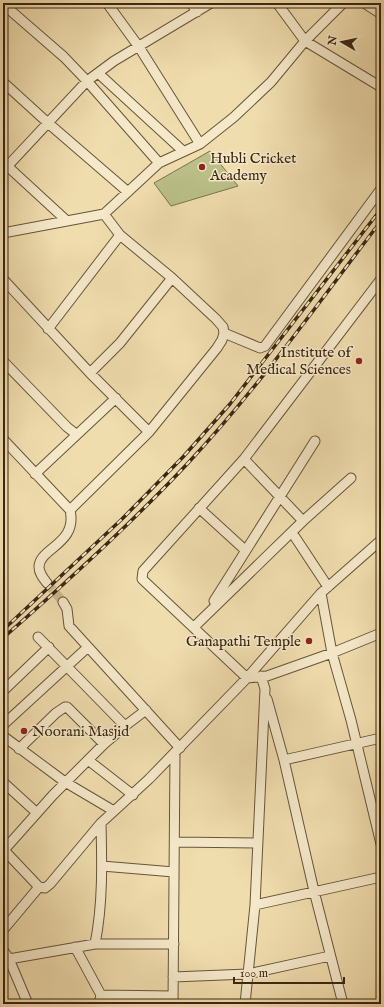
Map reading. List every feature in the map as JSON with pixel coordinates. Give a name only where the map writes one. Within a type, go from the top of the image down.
[{"type":"street","points":[[107,3],[138,47],[200,144]]},
{"type":"street","points":[[191,3],[197,12]]},
{"type":"street","points":[[67,221],[4,166],[24,150],[87,80],[211,3]]},
{"type":"street","points":[[277,3],[305,41],[381,87]]},
{"type":"street","points":[[3,233],[104,214],[159,163],[200,144],[234,117],[271,82],[305,41],[343,3]]},
{"type":"street","points":[[364,3],[381,14]]},
{"type":"street","points":[[3,4],[64,57],[87,80],[159,163]]},
{"type":"street","points":[[98,73],[183,151]]},
{"type":"street","points":[[3,82],[128,192]]},
{"type":"street","points":[[224,333],[260,348],[265,346],[381,190]]},
{"type":"street","points":[[70,510],[149,432],[217,348],[224,333],[223,327],[216,319],[172,278],[120,234],[104,214]]},
{"type":"street","points":[[48,329],[120,234]]},
{"type":"street","points":[[90,374],[120,343],[172,278]]},
{"type":"street","points":[[3,279],[90,374],[149,432]]},
{"type":"street","points":[[247,678],[142,579],[143,571],[244,459],[381,279]]},
{"type":"street","points":[[3,361],[67,427],[76,434]]},
{"type":"street","points":[[35,474],[116,398]]},
{"type":"street","points":[[3,439],[70,510],[72,516],[68,533],[46,554],[40,563],[39,568],[41,574],[47,583]]},
{"type":"street","points":[[207,613],[245,550],[315,441]]},
{"type":"street","points":[[244,459],[303,521]]},
{"type":"street","points":[[194,627],[303,521],[351,478]]},
{"type":"street","points":[[199,508],[245,550]]},
{"type":"street","points":[[296,537],[325,590],[332,653],[351,720],[381,844]]},
{"type":"street","points":[[146,710],[104,744],[65,782],[4,849],[39,887],[45,888],[50,884],[101,823],[178,750],[247,678],[325,590],[381,540]]},
{"type":"street","points":[[63,602],[67,609],[69,626],[146,710],[178,750],[174,872],[173,1000],[100,1000],[75,947]]},
{"type":"street","points":[[247,678],[267,676],[380,635]]},
{"type":"street","points":[[38,637],[125,726]]},
{"type":"street","points":[[3,691],[49,647]]},
{"type":"street","points":[[3,725],[88,647]]},
{"type":"street","points":[[261,676],[284,760],[314,891],[343,1004]]},
{"type":"street","points":[[245,1004],[255,905],[265,689]]},
{"type":"street","points":[[19,749],[56,712],[65,706],[104,744]]},
{"type":"street","points":[[3,736],[65,782],[114,811]]},
{"type":"street","points":[[284,760],[381,738]]},
{"type":"street","points":[[88,760],[133,794]]},
{"type":"street","points":[[3,782],[37,813]]},
{"type":"street","points":[[95,944],[98,929],[102,866],[101,823]]},
{"type":"street","points":[[175,842],[258,843]]},
{"type":"street","points":[[102,866],[174,872]]},
{"type":"street","points":[[255,905],[381,877]]},
{"type":"street","points":[[3,930],[39,887]]},
{"type":"street","points":[[8,959],[95,944],[174,944]]},
{"type":"street","points":[[3,950],[28,1004]]},
{"type":"street","points":[[174,977],[248,974],[330,956]]},
{"type":"green space","name":"Hubli Cricket Academy","points":[[210,151],[238,186],[171,206],[154,183]]},
{"type":"tunnel","points":[[47,583],[63,602]]},
{"type":"railway","points":[[3,630],[122,519],[183,457],[230,404],[381,209]]},
{"type":"railway","points":[[3,638],[98,552],[189,462],[264,374],[381,221]]},
{"type":"place","name":"Hubli Cricket Academy","points":[[202,167]]},
{"type":"place","name":"Institute of Medical Sciences","points":[[359,361]]},
{"type":"place","name":"Ganapathi Temple","points":[[309,641]]},
{"type":"place","name":"Noorani Masjid","points":[[24,731]]}]
